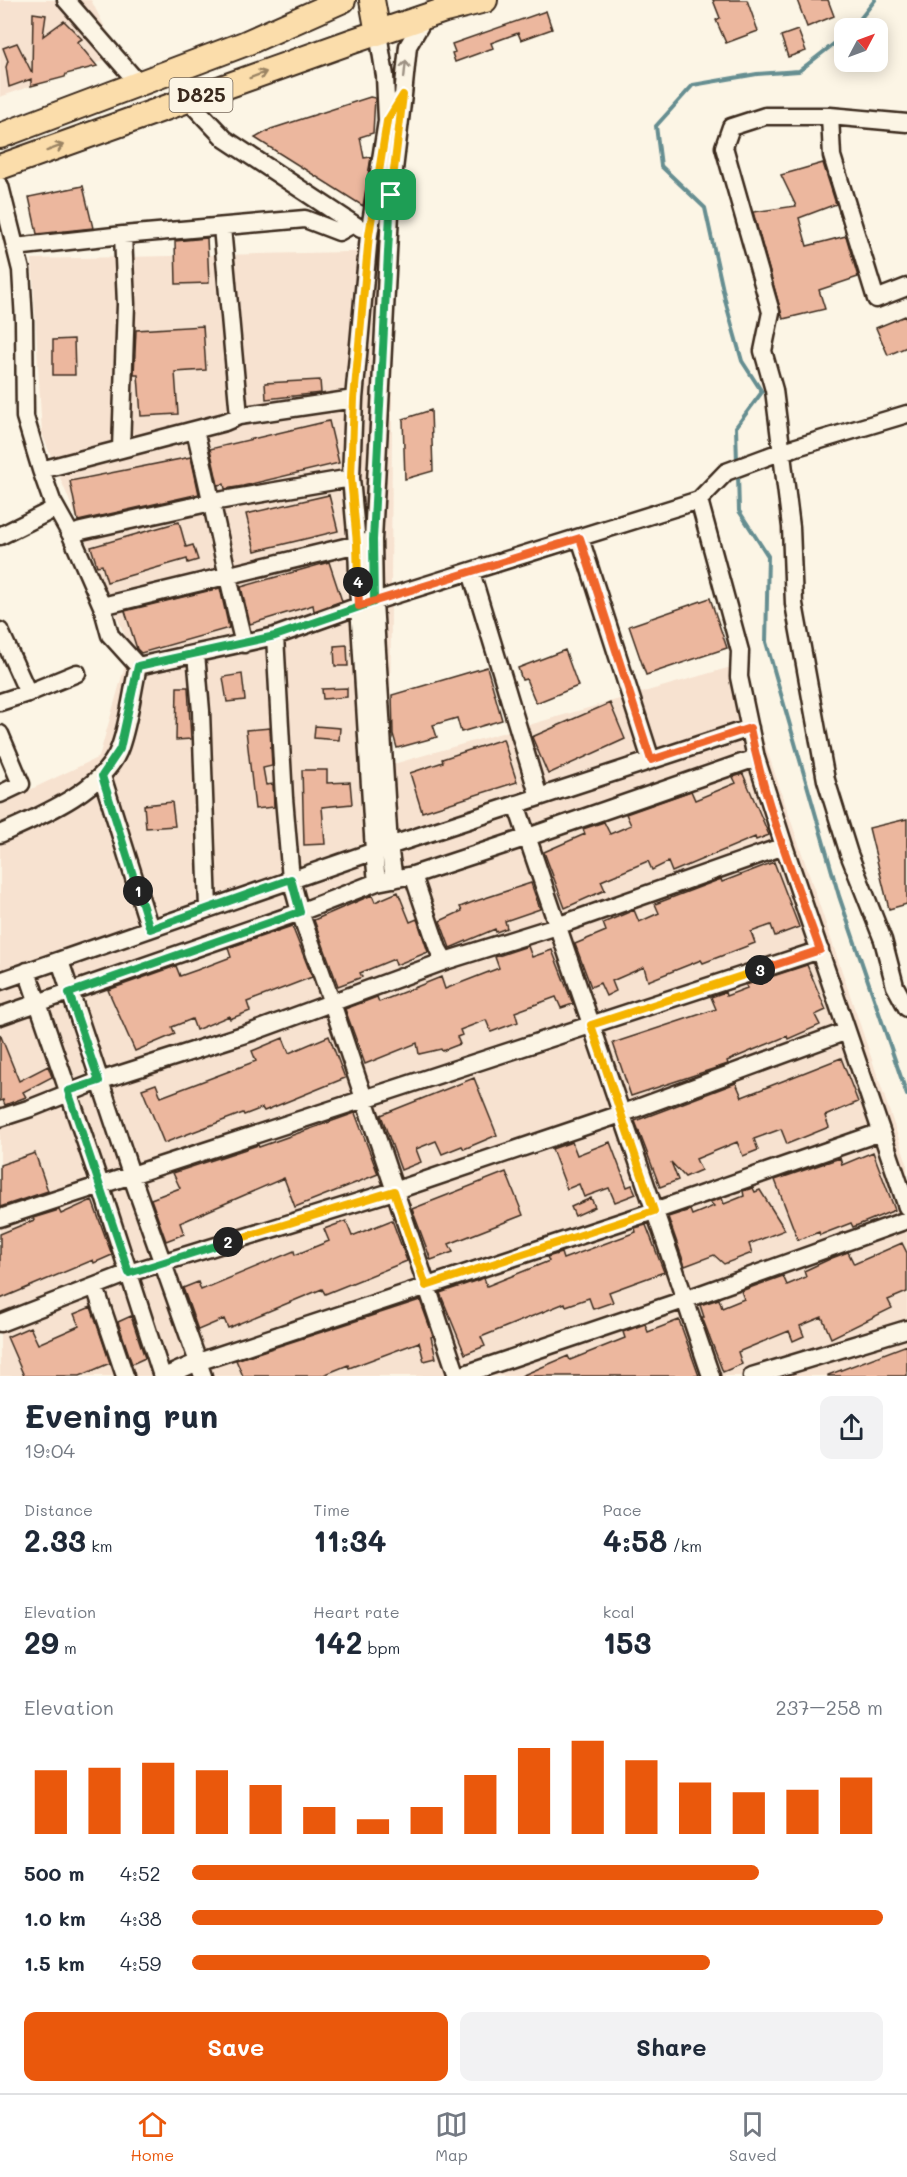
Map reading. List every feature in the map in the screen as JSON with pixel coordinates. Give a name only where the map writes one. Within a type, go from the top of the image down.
[{"type":"highway","name":"D825","points":[[0,136],[244,44],[343,0]]},
{"type":"highway","points":[[372,0],[378,33]]},
{"type":"highway","name":"D825","points":[[0,167],[378,33],[423,9],[485,0]]},
{"type":"street","points":[[66,0],[139,84]]},
{"type":"street","points":[[386,881],[381,848],[366,604],[365,542],[391,195],[408,46],[423,9]]},
{"type":"street","points":[[365,542],[351,478],[354,399],[369,235],[387,121],[385,76],[378,33]]},
{"type":"street","points":[[387,121],[403,95]]},
{"type":"street","points":[[188,100],[225,139],[369,235]]},
{"type":"street","points":[[907,123],[830,116],[765,116],[731,127],[724,147],[771,312],[763,351],[774,390],[791,527],[794,604],[826,780],[849,854],[883,940],[895,986],[907,1008]]},
{"type":"street","points":[[830,116],[832,156],[876,299],[907,287]]},
{"type":"street","points":[[0,186],[5,231],[15,247],[21,270],[24,310],[25,417],[40,470],[102,606],[110,634],[138,666]]},
{"type":"street","points":[[15,247],[304,219],[339,232],[353,224]]},
{"type":"street","points":[[222,227],[239,416]]},
{"type":"street","points":[[121,449],[126,304],[123,235]]},
{"type":"street","points":[[40,470],[225,422],[239,416],[354,399]]},
{"type":"street","points":[[138,666],[275,636],[366,604],[699,500],[726,472],[780,452],[907,414]]},
{"type":"street","points":[[195,430],[244,644]]},
{"type":"street","points":[[71,535],[212,502],[351,478]]},
{"type":"street","points":[[699,500],[740,651],[739,676],[756,758],[907,1207]]},
{"type":"street","points":[[0,536],[56,508]]},
{"type":"street","points":[[580,538],[651,760]]},
{"type":"street","points":[[102,606],[365,542]]},
{"type":"street","points":[[471,572],[540,797]]},
{"type":"street","points":[[0,631],[28,693]]},
{"type":"street","points":[[275,636],[291,879],[300,912],[458,1376],[684,1300],[907,1220]]},
{"type":"street","points":[[196,654],[201,711],[208,908]]},
{"type":"street","points":[[0,834],[72,798],[102,776],[120,749],[138,666]]},
{"type":"street","points":[[0,702],[77,673]]},
{"type":"street","points":[[0,981],[381,848],[750,728]]},
{"type":"street","points":[[0,734],[21,784],[0,794]]},
{"type":"street","points":[[0,1016],[386,881],[413,875],[528,837],[756,758]]},
{"type":"street","points":[[102,776],[150,929]]},
{"type":"street","points":[[516,804],[711,1376]]},
{"type":"street","points":[[0,1118],[31,1108],[68,1091],[252,1032],[445,961],[557,926],[784,846]]},
{"type":"street","points":[[413,875],[438,949],[445,961]]},
{"type":"street","points":[[0,1218],[820,950]]},
{"type":"street","points":[[60,961],[99,1081],[200,1369]]},
{"type":"street","points":[[27,971],[100,1184],[162,1376]]},
{"type":"street","points":[[0,1323],[129,1273],[394,1191],[621,1114],[847,1031]]},
{"type":"street","points":[[166,1376],[200,1369],[426,1286],[654,1211],[881,1132]]},
{"type":"street","points":[[96,1287],[125,1376]]},
{"type":"street","points":[[752,1376],[907,1329]]},
{"type":"shaded area","points":[[0,0],[91,0],[119,55],[0,97]]},
{"type":"shaded area","points":[[393,251],[390,765],[738,665],[907,1163],[907,1376],[0,1376],[0,804],[99,757],[130,648],[42,434],[32,259]]},
{"type":"building","points":[[713,0],[747,0],[758,31],[726,43],[716,20],[720,18]]},
{"type":"building","points":[[797,0],[828,0],[834,16],[807,27]]},
{"type":"building","points":[[546,11],[552,29],[521,40],[518,33],[491,43],[493,48],[455,62],[452,44]]},
{"type":"building","points":[[33,13],[46,15],[43,36],[64,21],[82,39],[77,42],[97,66],[31,86],[31,79],[9,87],[6,67],[8,61],[3,48],[17,43],[32,73]]},
{"type":"building","points":[[798,30],[806,51],[788,57],[781,36]]},
{"type":"building","points":[[370,97],[375,98],[373,133],[360,137],[364,158],[371,157],[363,206],[255,138],[271,129]]},
{"type":"building","points":[[823,163],[836,204],[799,218],[807,246],[846,236],[858,277],[819,290],[825,309],[783,319],[753,212],[796,206],[781,175]]},
{"type":"building","points":[[83,186],[93,228],[37,234],[29,197]]},
{"type":"building","points":[[207,238],[209,283],[176,284],[175,241]]},
{"type":"building","points":[[905,316],[907,347],[888,355],[876,328]]},
{"type":"building","points":[[203,326],[206,370],[175,372],[178,414],[141,416],[138,375],[134,375],[136,330]]},
{"type":"building","points":[[74,339],[75,375],[53,375],[53,340]]},
{"type":"building","points":[[320,380],[321,393],[266,399],[265,383]]},
{"type":"building","points":[[431,410],[433,471],[405,479],[403,419]]},
{"type":"building","points":[[329,421],[339,463],[243,486],[225,489],[224,484],[218,485],[210,449]]},
{"type":"building","points":[[191,457],[199,494],[78,521],[70,481]]},
{"type":"building","points":[[329,495],[338,531],[255,551],[246,514]]},
{"type":"building","points":[[179,522],[186,547],[193,545],[198,560],[188,563],[187,559],[107,582],[102,565],[97,566],[91,547]]},
{"type":"building","points":[[329,562],[342,601],[314,611],[313,605],[250,624],[241,587]]},
{"type":"building","points":[[220,588],[229,628],[141,653],[137,649],[125,611]]},
{"type":"building","points":[[710,598],[727,648],[646,675],[629,626]]},
{"type":"building","points":[[347,645],[348,666],[335,666],[334,646]]},
{"type":"building","points":[[565,650],[578,686],[536,703],[526,679],[522,680],[518,668]]},
{"type":"building","points":[[487,667],[502,720],[461,732],[457,718],[433,725],[437,737],[397,748],[393,734],[392,695]]},
{"type":"building","points":[[242,674],[245,700],[227,702],[223,677]]},
{"type":"building","points":[[177,687],[188,687],[191,739],[176,740]]},
{"type":"building","points":[[347,688],[347,697],[323,699],[322,689]]},
{"type":"building","points":[[610,703],[625,739],[548,774],[532,737]]},
{"type":"building","points":[[315,726],[340,728],[339,740],[314,738]]},
{"type":"building","points":[[270,728],[272,766],[263,768],[266,785],[273,784],[274,807],[255,809],[246,730]]},
{"type":"building","points":[[503,739],[517,782],[422,812],[410,773],[443,762],[442,759]]},
{"type":"building","points":[[302,770],[327,770],[327,783],[350,782],[352,804],[322,807],[325,844],[304,845]]},
{"type":"building","points":[[743,774],[769,835],[756,840],[755,837],[672,872],[668,862],[652,870],[648,861],[601,881],[605,890],[565,908],[544,852],[585,834],[583,829],[604,822],[610,834],[631,825],[626,814],[691,791],[695,800],[736,783],[733,777]]},
{"type":"building","points":[[172,802],[175,826],[146,828],[144,805]]},
{"type":"building","points":[[907,819],[907,904],[889,909],[869,828]]},
{"type":"building","points":[[774,862],[799,927],[775,936],[771,925],[751,932],[755,943],[703,963],[701,960],[648,981],[644,967],[612,981],[616,991],[606,996],[600,983],[591,987],[575,944],[606,931],[603,923],[634,910],[639,922],[659,913],[655,904]]},
{"type":"building","points":[[531,883],[540,909],[505,921],[507,928],[496,932],[495,929],[450,948],[440,921],[462,911],[460,907]]},
{"type":"building","points":[[398,892],[410,922],[417,919],[428,952],[396,965],[394,959],[360,973],[362,977],[338,986],[314,920],[372,895],[375,902]]},
{"type":"building","points":[[292,926],[312,977],[247,1002],[250,1011],[230,1019],[229,1016],[196,1030],[192,1019],[172,1027],[175,1034],[135,1051],[108,990],[176,966],[180,976],[231,957],[228,948]]},
{"type":"building","points":[[528,946],[532,957],[552,950],[573,1004],[561,1008],[556,997],[515,1012],[518,1022],[491,1032],[486,1020],[460,1030],[462,1035],[457,1037],[460,1044],[442,1051],[441,1049],[419,1054],[417,1043],[365,1064],[345,1009],[377,997],[379,1002],[441,977],[445,989],[499,968],[495,957]]},
{"type":"building","points":[[807,965],[826,1010],[815,1015],[820,1025],[727,1061],[728,1064],[631,1096],[613,1043],[716,1009],[711,997],[725,992],[726,996],[747,988],[746,985]]},
{"type":"building","points":[[0,1034],[19,1081],[48,1066],[52,1077],[23,1092],[26,1097],[5,1105],[3,1100],[0,1101]]},
{"type":"building","points":[[329,1036],[345,1078],[264,1111],[262,1108],[244,1115],[243,1113],[164,1143],[142,1089],[156,1084],[161,1097],[256,1061],[252,1051],[283,1038],[289,1053]]},
{"type":"building","points":[[841,1058],[858,1102],[825,1116],[829,1127],[787,1144],[781,1129],[754,1139],[758,1150],[743,1156],[737,1142],[696,1159],[701,1170],[685,1177],[671,1162],[678,1180],[660,1187],[635,1121],[736,1083],[742,1097]]},
{"type":"building","points":[[474,1078],[497,1135],[464,1149],[462,1146],[442,1154],[436,1141],[416,1149],[421,1162],[401,1170],[381,1115]]},
{"type":"building","points":[[355,1113],[378,1174],[295,1207],[284,1178],[180,1223],[184,1234],[166,1241],[151,1199],[180,1188],[173,1173],[258,1145],[259,1147]]},
{"type":"building","points":[[572,1142],[577,1155],[610,1142],[627,1187],[632,1185],[636,1194],[615,1202],[609,1188],[584,1197],[579,1184],[567,1189],[552,1149]]},
{"type":"building","points":[[873,1152],[895,1210],[853,1227],[851,1223],[820,1235],[819,1232],[798,1240],[775,1180],[840,1158],[842,1165]]},
{"type":"building","points":[[35,1153],[48,1191],[0,1207],[0,1165]]},
{"type":"building","points":[[506,1172],[523,1215],[449,1244],[453,1252],[431,1260],[412,1209]]},
{"type":"building","points":[[753,1188],[755,1192],[760,1190],[785,1230],[749,1244],[752,1253],[724,1264],[714,1255],[685,1266],[668,1217],[690,1210],[692,1215],[714,1206],[710,1202],[722,1198],[724,1204],[744,1196],[743,1191]]},
{"type":"building","points":[[591,1198],[595,1207],[575,1216],[571,1207]]},
{"type":"building","points":[[92,1200],[112,1255],[94,1263],[93,1260],[0,1299],[0,1234],[34,1220],[33,1218],[59,1210],[61,1214]]},
{"type":"building","points":[[392,1220],[407,1261],[325,1294],[322,1289],[228,1328],[224,1319],[198,1330],[183,1288],[198,1282],[201,1290],[294,1251],[295,1255],[329,1241],[324,1229],[346,1221],[352,1236]]},
{"type":"building","points":[[646,1225],[664,1272],[609,1292],[613,1302],[593,1309],[589,1298],[566,1306],[565,1303],[481,1337],[485,1346],[465,1354],[440,1293],[484,1278],[487,1286],[549,1261],[547,1257],[561,1253],[563,1259],[636,1232],[635,1228]]},
{"type":"building","points":[[902,1243],[907,1253],[907,1292],[888,1300],[892,1308],[831,1338],[822,1317],[800,1326],[804,1336],[793,1341],[789,1331],[738,1352],[742,1364],[723,1372],[702,1317],[704,1317],[700,1305],[719,1299],[722,1308],[744,1299],[741,1291],[783,1276],[787,1285],[806,1277],[804,1271],[848,1252],[854,1264]]},
{"type":"building","points":[[420,1300],[433,1336],[431,1337],[436,1358],[424,1361],[419,1342],[321,1376],[243,1376],[236,1360]]},
{"type":"building","points":[[91,1307],[110,1363],[80,1376],[24,1376],[7,1337],[30,1327],[38,1344],[79,1326],[74,1314]]},
{"type":"building","points":[[131,1316],[145,1358],[132,1364],[118,1322]]},
{"type":"building","points":[[679,1320],[699,1376],[521,1376],[568,1356],[570,1360],[625,1338],[623,1332],[645,1324],[648,1332]]},
{"type":"building","points":[[907,1345],[907,1376],[828,1376],[828,1375]]},
{"type":"waterway","points":[[861,18],[875,0]]},
{"type":"waterway","points":[[737,463],[736,427],[762,392],[742,361],[726,304],[705,208],[661,166],[656,126],[693,85],[757,74],[799,71],[834,44]]},
{"type":"waterway","points":[[738,474],[739,511],[768,556],[766,642],[839,896],[907,1095]]},
{"type":"route","points":[[391,195],[373,540],[374,602],[275,636],[138,666],[120,749],[102,776],[150,929],[291,879],[300,912],[69,993],[99,1081],[68,1091],[129,1273],[394,1191],[426,1286],[654,1211],[591,1025],[820,950],[756,758],[750,728],[651,760],[580,538],[471,572],[359,606],[357,544],[351,478],[354,399],[369,235],[387,121],[403,95],[391,195]]}]
